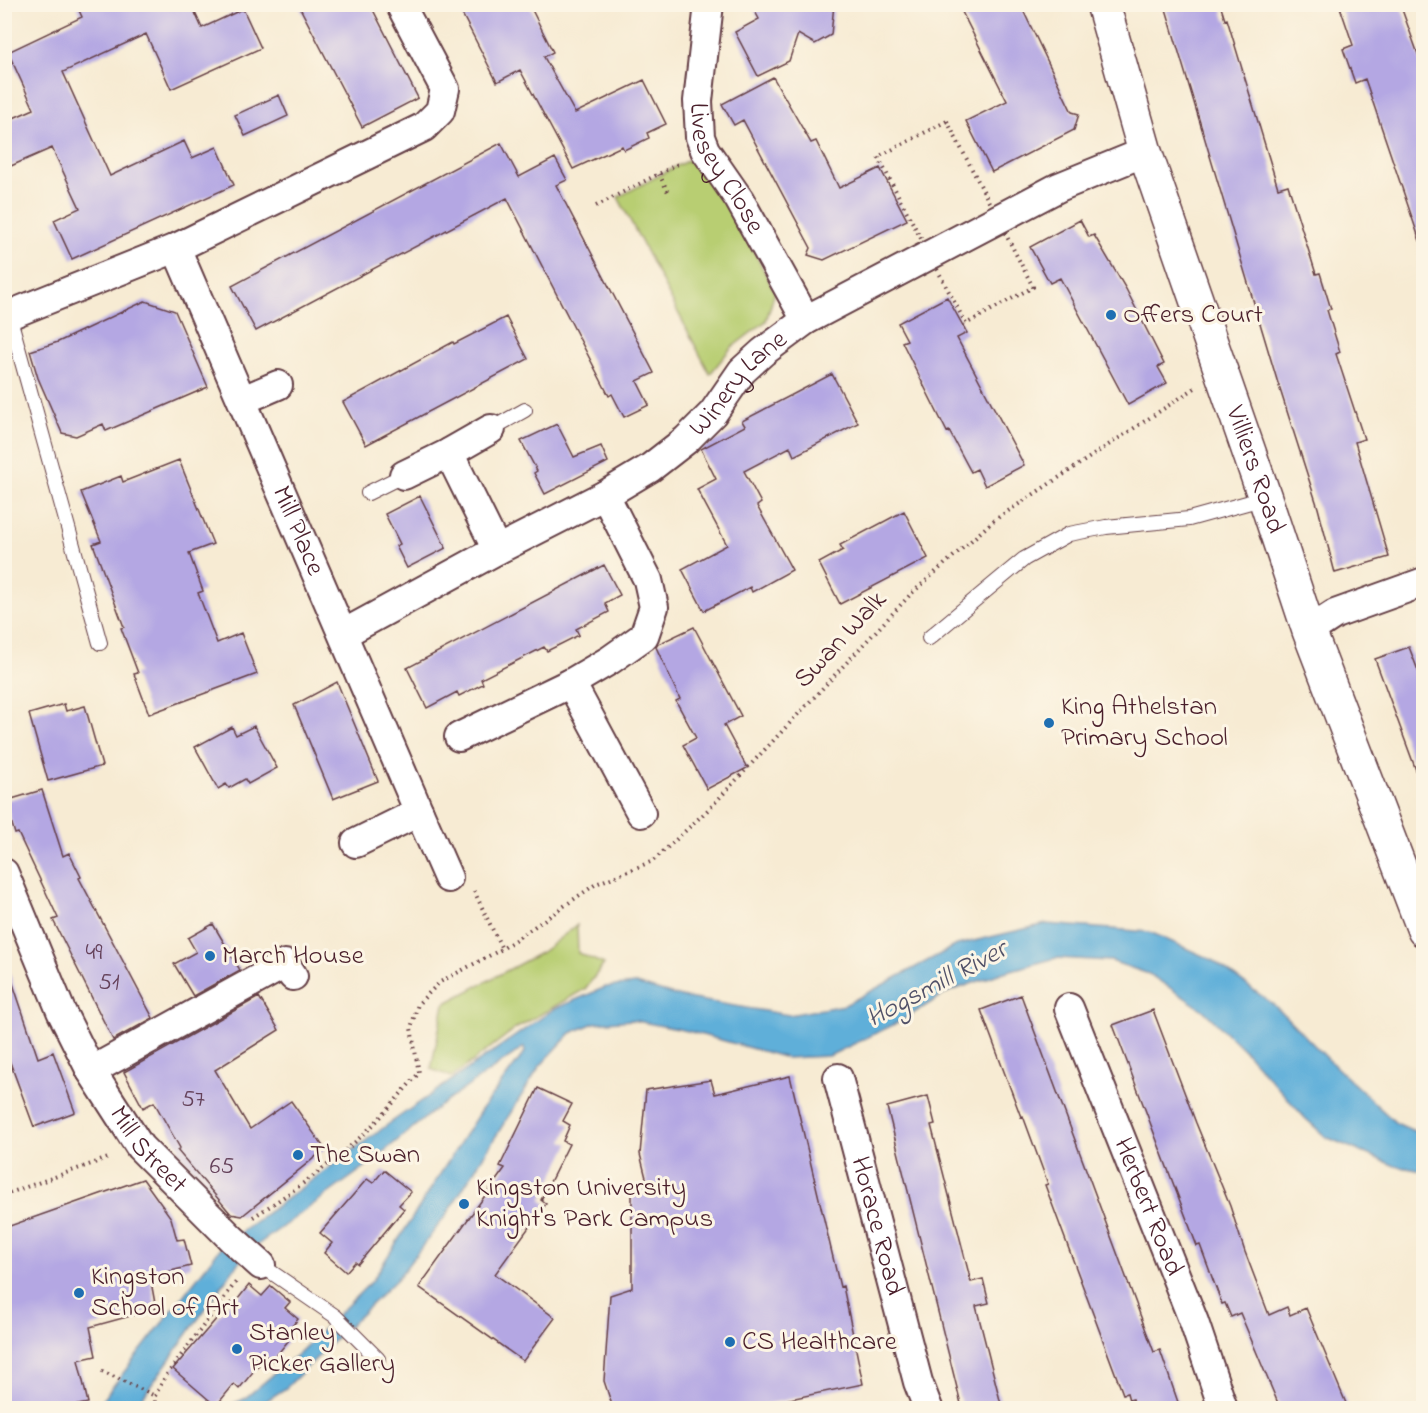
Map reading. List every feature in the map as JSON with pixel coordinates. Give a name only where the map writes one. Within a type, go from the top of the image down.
[{"type":"street","points":[[9,315],[176,248],[424,127],[440,111],[446,89],[400,4]]},
{"type":"street","name":"Livesey Close","points":[[709,4],[698,101],[700,137],[705,150],[739,199],[806,320]]},
{"type":"street","name":"Villiers Road","points":[[1103,4],[1145,152],[1222,370],[1309,631],[1424,930]]},
{"type":"street","name":"Winery Lane","points":[[343,634],[497,550],[605,495],[650,468],[686,440],[713,413],[742,371],[806,320],[1059,187],[1145,152]]},
{"type":"street","name":"Mill Place","points":[[176,248],[448,878]]},
{"type":"street","points":[[243,400],[278,385]]},
{"type":"street","points":[[404,475],[491,429]]},
{"type":"street","points":[[449,453],[497,550]]},
{"type":"street","points":[[459,736],[570,683],[610,660],[644,636],[654,607],[648,580],[605,495]]},
{"type":"street","points":[[1309,631],[1335,614],[1424,582]]},
{"type":"street","points":[[570,683],[641,813]]},
{"type":"street","points":[[356,843],[419,812]]},
{"type":"street","name":"Mill Street","points":[[4,873],[61,1011],[91,1071],[140,1147],[245,1250]]},
{"type":"street","points":[[91,1071],[285,964],[293,976]]},
{"type":"street","name":"Herbert Road","points":[[1070,1008],[1194,1322],[1223,1408]]},
{"type":"street","name":"Horace Road","points":[[838,1078],[918,1382],[928,1408]]},
{"type":"lane","points":[[9,315],[100,642]]},
{"type":"lane","points":[[491,429],[525,410]]},
{"type":"lane","points":[[368,493],[404,475]]},
{"type":"lane","points":[[929,638],[1024,559],[1069,534],[1106,526],[1189,519],[1265,498]]},
{"type":"lane","name":"Mill Street","points":[[245,1250],[335,1316],[378,1359]]},
{"type":"path","points":[[946,121],[1033,287]]},
{"type":"path","points":[[596,206],[705,150]]},
{"type":"path","points":[[658,174],[668,192]]},
{"type":"path","name":"Swan Walk","points":[[245,1250],[284,1197],[338,1156],[370,1127],[419,1073],[411,1028],[418,1004],[440,982],[502,950],[596,884],[652,861],[710,808],[910,595],[993,522],[1222,370]]},
{"type":"path","points":[[448,878],[471,884],[502,950]]},
{"type":"path","points":[[4,1195],[140,1147]]},
{"type":"path","points":[[155,1408],[155,1396],[165,1377],[230,1289],[245,1250]]},
{"type":"path","points":[[102,1371],[155,1396]]},
{"type":"green space","points":[[696,156],[749,242],[775,292],[766,321],[731,348],[710,374],[618,197]]},
{"type":"green space","points":[[577,925],[578,953],[604,964],[585,989],[515,1029],[452,1077],[431,1069],[444,1004],[542,952]]},
{"type":"water","name":"Hogsmill River","points":[[1046,924],[1150,932],[1212,960],[1274,1005],[1396,1123],[1423,1135],[1423,1171],[1395,1166],[1326,1137],[1305,1118],[1245,1051],[1203,1010],[1149,974],[1111,961],[1056,958],[1004,972],[948,992],[899,1022],[829,1056],[787,1058],[688,1031],[632,1020],[594,1023],[571,1033],[540,1066],[447,1214],[398,1278],[286,1388],[255,1408],[223,1408],[244,1399],[299,1353],[372,1281],[481,1110],[525,1052],[524,1047],[437,1108],[365,1167],[260,1243],[238,1263],[142,1398],[140,1408],[96,1408],[222,1246],[390,1123],[554,1009],[606,987],[636,984],[681,997],[789,1015],[845,1005],[957,945]]},
{"type":"building","points":[[76,4],[191,4],[202,28],[243,9],[261,48],[171,89],[146,34],[63,72],[110,176],[184,141],[192,158],[217,147],[234,185],[72,259],[54,220],[80,208],[52,148],[4,169],[4,122],[34,109],[8,52],[82,17]]},
{"type":"building","points":[[298,4],[370,4],[418,98],[362,127]]},
{"type":"building","points":[[457,4],[529,4],[553,52],[544,57],[575,113],[644,80],[666,124],[647,133],[649,138],[624,150],[622,146],[573,169],[520,70],[497,82]]},
{"type":"building","points":[[751,4],[834,4],[831,35],[815,44],[798,34],[789,61],[758,76],[735,32],[759,19]]},
{"type":"building","points":[[958,4],[1020,4],[1072,112],[1079,114],[1074,130],[992,172],[966,121],[1007,101]]},
{"type":"building","points":[[1178,4],[1220,4],[1225,20],[1227,19],[1278,188],[1288,185],[1316,274],[1320,273],[1331,309],[1327,310],[1340,352],[1336,354],[1364,439],[1355,442],[1389,557],[1335,573],[1318,508],[1277,380],[1166,9]]},
{"type":"building","points":[[1339,4],[1400,4],[1424,71],[1424,241],[1420,241],[1365,79],[1355,83],[1343,49],[1353,45]]},
{"type":"building","points":[[773,77],[811,143],[816,141],[839,188],[880,168],[907,220],[824,260],[808,255],[811,248],[743,120],[734,125],[722,104]]},
{"type":"building","points":[[279,95],[288,116],[245,136],[235,115]]},
{"type":"building","points":[[501,143],[519,177],[555,158],[567,180],[556,185],[654,373],[637,381],[649,405],[624,417],[612,394],[609,396],[507,198],[256,331],[232,286]]},
{"type":"building","name":"Offers Court","points":[[1080,220],[1089,237],[1094,235],[1126,289],[1164,364],[1158,367],[1167,383],[1128,405],[1060,278],[1050,283],[1030,247]]},
{"type":"building","points":[[947,297],[967,333],[957,338],[1024,465],[985,486],[977,469],[971,472],[949,431],[947,432],[902,342],[907,340],[898,323]]},
{"type":"building","points":[[145,301],[175,311],[208,387],[106,431],[103,424],[76,436],[62,433],[38,378],[30,351],[58,342]]},
{"type":"building","points":[[506,317],[528,359],[366,445],[343,402],[453,342],[454,344]]},
{"type":"building","points":[[832,374],[858,423],[794,456],[790,447],[744,471],[761,503],[757,506],[792,570],[752,592],[750,587],[704,611],[682,569],[727,545],[697,489],[716,479],[701,449],[745,426],[742,421]]},
{"type":"building","points":[[557,424],[574,457],[601,446],[608,462],[545,494],[534,473],[537,471],[521,441]]},
{"type":"building","points":[[179,460],[213,544],[189,553],[203,591],[198,593],[217,643],[241,633],[257,674],[149,714],[134,674],[138,673],[121,628],[124,627],[93,544],[101,541],[81,492],[121,476],[123,482]]},
{"type":"building","points":[[420,496],[446,548],[407,568],[396,546],[400,544],[385,514]]},
{"type":"building","points":[[904,511],[928,558],[840,604],[819,563],[843,550],[840,545]]},
{"type":"building","points":[[604,565],[620,595],[605,603],[609,612],[576,629],[579,635],[547,651],[544,647],[481,679],[483,684],[459,696],[457,692],[427,708],[407,668]]},
{"type":"building","points":[[694,627],[741,716],[724,725],[747,768],[707,789],[683,745],[696,738],[676,701],[680,699],[656,647]]},
{"type":"building","points":[[1409,647],[1424,686],[1424,780],[1420,781],[1375,659]]},
{"type":"building","points":[[337,682],[378,781],[333,799],[294,705]]},
{"type":"building","points":[[64,704],[66,711],[85,706],[102,766],[48,781],[29,714]]},
{"type":"building","points":[[254,726],[277,768],[248,784],[245,779],[229,788],[226,784],[218,789],[195,747],[232,727],[236,735]]},
{"type":"building","points":[[42,790],[63,856],[69,853],[81,877],[79,878],[153,1018],[113,1040],[53,920],[58,918],[18,833],[15,834],[5,801]]},
{"type":"building","name":"March House","points":[[213,924],[240,970],[193,996],[174,964],[196,952],[188,938]]},
{"type":"building","points":[[4,972],[9,972],[38,1058],[53,1052],[75,1112],[34,1127],[4,1046]]},
{"type":"building","points":[[1021,995],[1154,1352],[1160,1350],[1180,1408],[1135,1408],[1133,1399],[1129,1400],[1127,1393],[1123,1394],[1045,1185],[1048,1184],[1023,1116],[1021,1117],[981,1010]]},
{"type":"building","points":[[259,997],[279,1030],[215,1070],[250,1129],[291,1101],[325,1149],[242,1216],[231,1214],[177,1150],[180,1148],[154,1102],[143,1108],[124,1072]]},
{"type":"building","points":[[1153,1010],[1230,1206],[1269,1315],[1287,1307],[1290,1315],[1306,1308],[1348,1408],[1280,1408],[1240,1313],[1231,1317],[1225,1303],[1222,1304],[1200,1245],[1197,1246],[1113,1025]]},
{"type":"building","points":[[790,1076],[840,1287],[843,1286],[863,1384],[747,1408],[613,1408],[604,1381],[610,1295],[632,1288],[632,1193],[649,1190],[640,1154],[646,1090],[711,1080],[715,1094]]},
{"type":"building","points":[[538,1088],[572,1104],[563,1121],[570,1125],[563,1141],[569,1144],[541,1200],[546,1204],[495,1274],[555,1318],[523,1361],[419,1287],[505,1168],[500,1166]]},
{"type":"building","points":[[928,1096],[935,1124],[931,1125],[971,1282],[983,1279],[989,1303],[976,1306],[1002,1408],[962,1408],[887,1107]]},
{"type":"building","points":[[384,1170],[411,1192],[399,1205],[404,1209],[358,1264],[355,1262],[346,1272],[324,1253],[332,1243],[320,1233],[367,1179],[373,1183]]},
{"type":"building","name":"Kingston School of Art","points":[[143,1179],[171,1218],[177,1240],[184,1239],[191,1266],[150,1276],[156,1309],[90,1327],[96,1356],[78,1360],[88,1403],[64,1408],[4,1408],[4,1228]]},
{"type":"building","name":"Stanley Picker Gallery","points":[[249,1285],[262,1296],[271,1286],[290,1302],[285,1308],[298,1319],[283,1337],[288,1341],[272,1361],[266,1356],[239,1389],[234,1384],[216,1406],[173,1369],[231,1302],[234,1304]]},
{"type":"place","name":"Offers Court","points":[[1111,315]]},
{"type":"place","name":"King Athelstan Primary School","points":[[1049,723]]},
{"type":"place","name":"March House","points":[[210,956]]},
{"type":"place","name":"The Swan","points":[[298,1155]]},
{"type":"place","name":"Kingston University Knight's Park Campus","points":[[464,1204]]},
{"type":"place","name":"Kingston School of Art","points":[[79,1293]]},
{"type":"place","name":"CS Healthcare","points":[[730,1342]]},
{"type":"place","name":"Stanley Picker Gallery","points":[[237,1349]]}]
